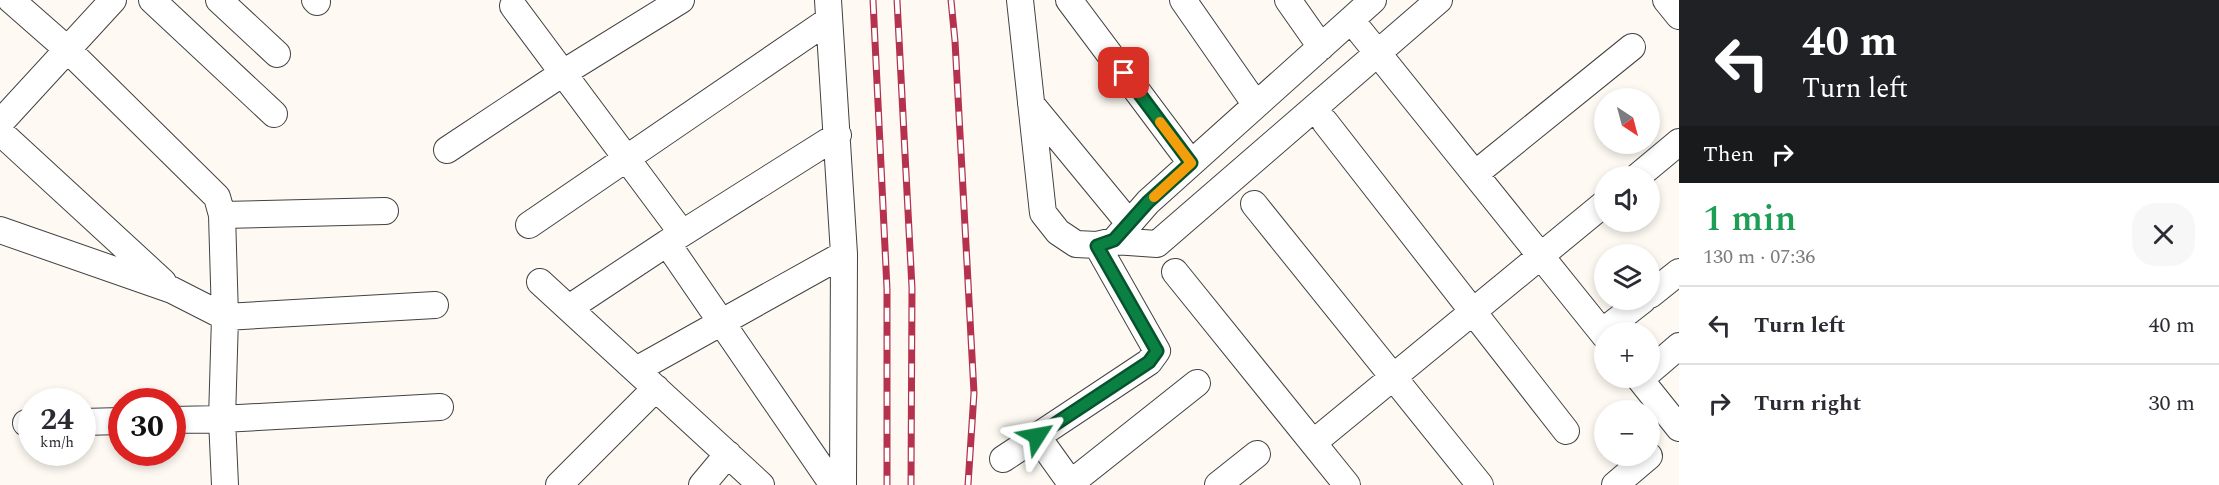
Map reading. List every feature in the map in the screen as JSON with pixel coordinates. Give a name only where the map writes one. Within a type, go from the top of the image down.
[{"type":"street","points":[[11,0],[68,50],[218,197],[222,215],[225,317],[222,419],[225,485]]},
{"type":"street","points":[[0,123],[113,0]]},
{"type":"street","points":[[152,0],[274,114]]},
{"type":"street","points":[[219,0],[277,54]]},
{"type":"street","points":[[447,150],[563,73],[681,0]]},
{"type":"street","points":[[1020,0],[1043,213],[1058,232],[1076,244],[1113,236],[1157,244],[1439,0]]},
{"type":"street","points":[[1070,0],[1191,163]]},
{"type":"street","points":[[1183,0],[1256,105]]},
{"type":"street","points":[[1288,0],[1321,47]]},
{"type":"street","points":[[1113,236],[1373,0]]},
{"type":"street","points":[[513,6],[626,159],[675,238],[722,321],[833,485]]},
{"type":"street","points":[[829,10],[844,254],[843,485]]},
{"type":"street","points":[[529,225],[626,159],[829,10]]},
{"type":"street","points":[[1351,20],[1594,322]]},
{"type":"street","points":[[1475,174],[1632,46]]},
{"type":"street","points":[[1003,459],[1149,362],[1157,351],[1113,236],[1031,104]]},
{"type":"street","points":[[1325,122],[1566,431]]},
{"type":"street","points":[[0,132],[172,290]]},
{"type":"street","points":[[569,308],[838,135]]},
{"type":"street","points":[[1650,166],[1679,142]]},
{"type":"street","points":[[1254,204],[1480,485]]},
{"type":"street","points":[[222,215],[385,212]]},
{"type":"street","points":[[1313,443],[1594,212]]},
{"type":"street","points":[[0,230],[172,290],[225,317],[435,305]]},
{"type":"street","points":[[636,370],[844,254]]},
{"type":"street","points":[[1176,272],[1347,485]]},
{"type":"street","points":[[1660,287],[1679,272]]},
{"type":"street","points":[[540,282],[761,485]]},
{"type":"street","points":[[1618,322],[1632,310]]},
{"type":"street","points":[[1660,362],[1679,346]]},
{"type":"street","points":[[1037,436],[1071,484],[1197,383]]},
{"type":"street","points":[[558,485],[656,388]]},
{"type":"street","points":[[1651,388],[1679,429],[1660,447]]},
{"type":"street","points":[[186,420],[440,407]]},
{"type":"street","points":[[702,485],[728,454]]},
{"type":"street","points":[[1218,485],[1257,454]]},
{"type":"street","points":[[1615,485],[1638,466]]},
{"type":"railway","points":[[873,0],[887,289],[887,485]]},
{"type":"railway","points":[[897,0],[912,288],[911,485]]},
{"type":"railway","points":[[951,0],[974,393],[968,485]]},
{"type":"slow traffic","points":[[1154,197],[1191,163],[1160,122]]},
{"type":"route","points":[[1037,436],[1149,362],[1155,357],[1157,351],[1097,246],[1114,240],[1148,202],[1191,163],[1124,73]]}]
